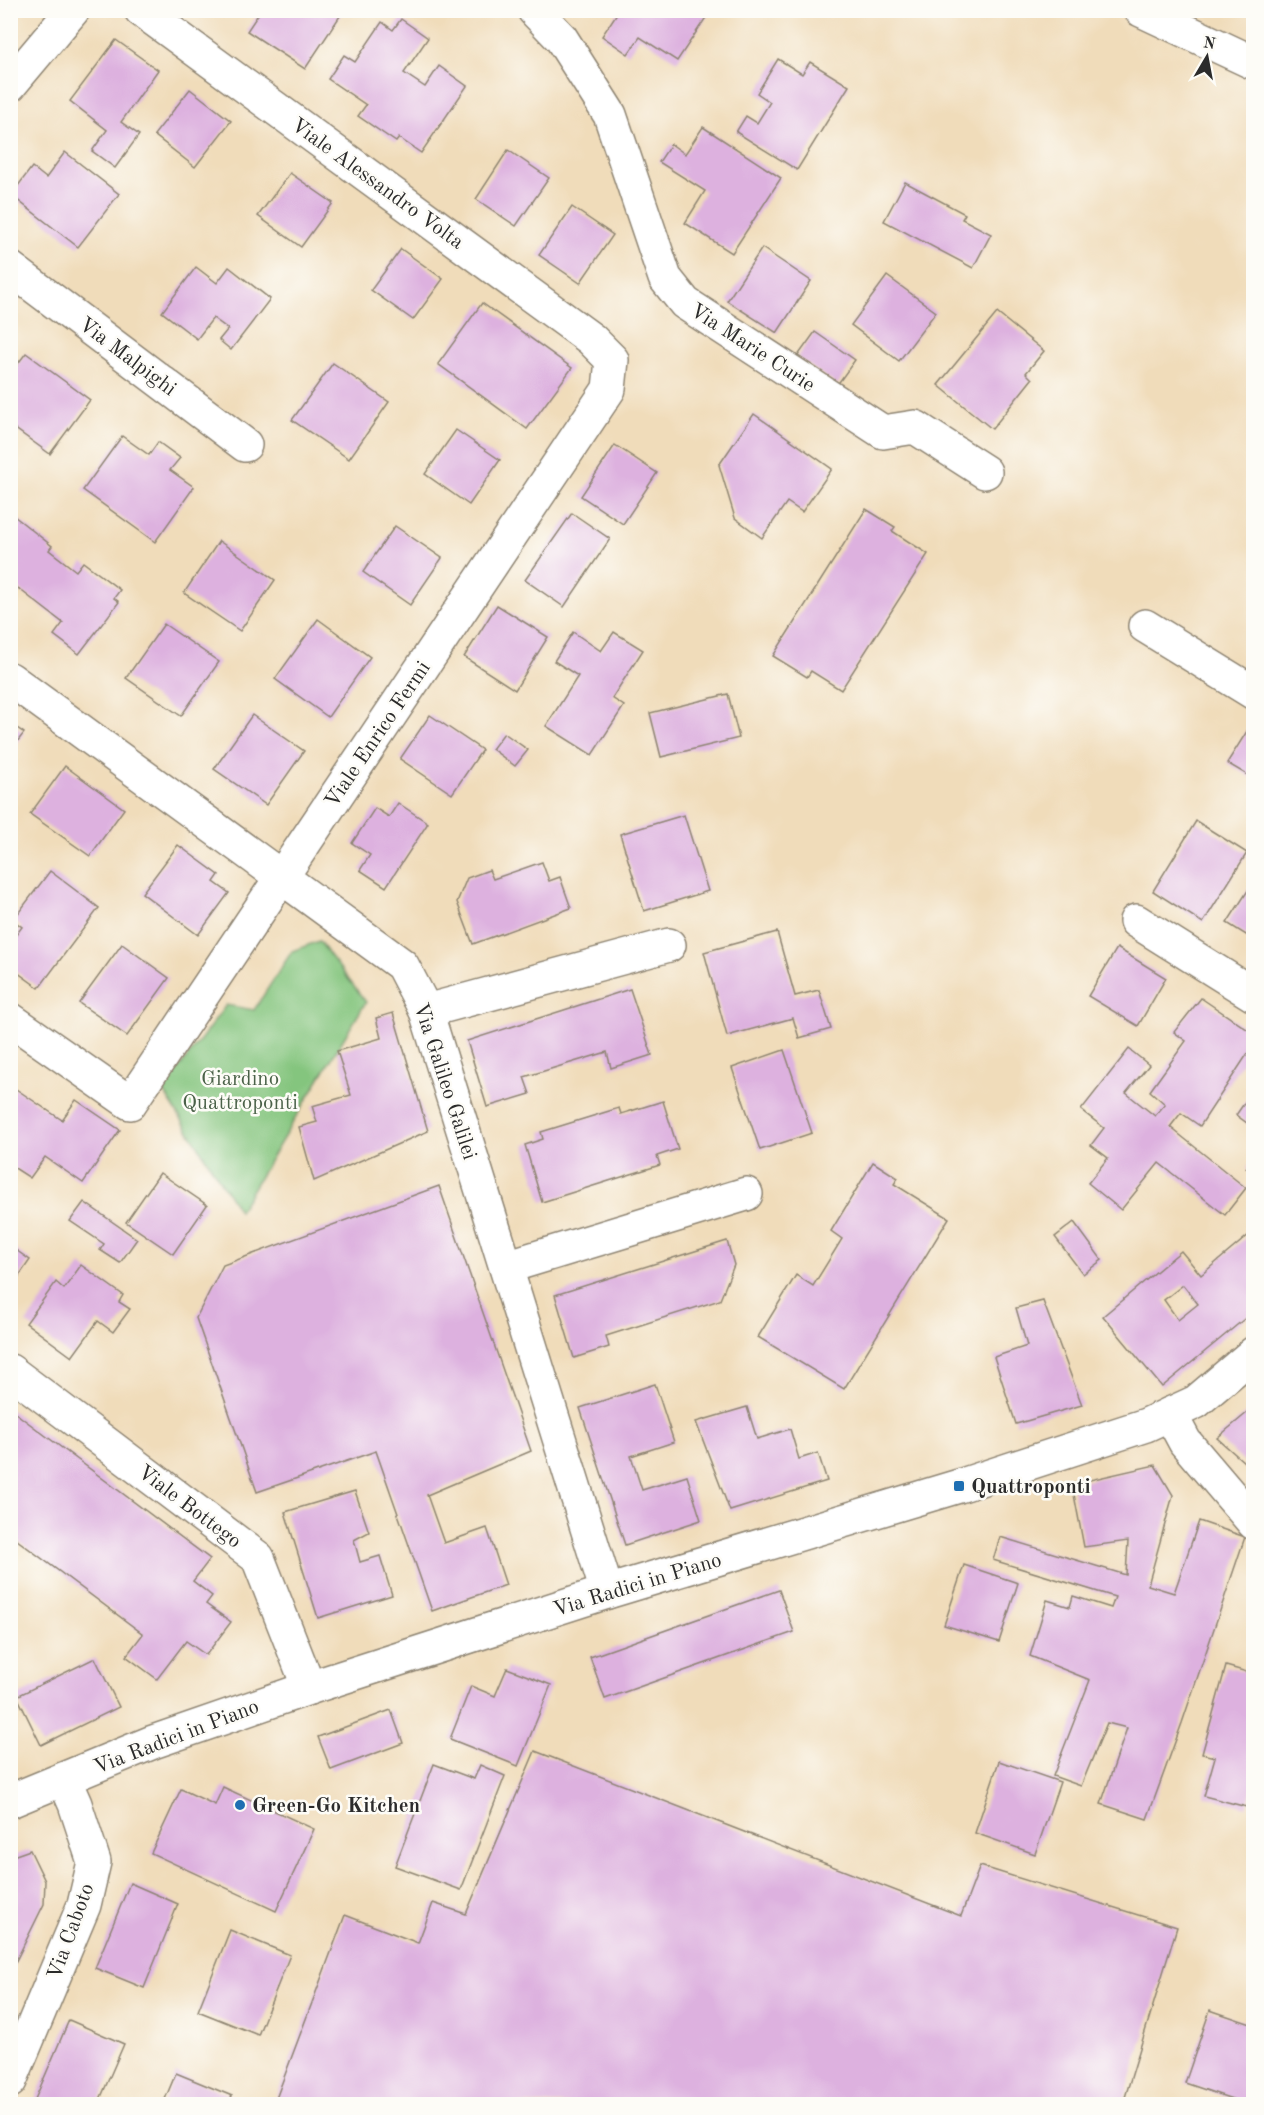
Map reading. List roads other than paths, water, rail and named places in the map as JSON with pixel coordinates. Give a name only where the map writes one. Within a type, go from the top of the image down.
[{"type":"street","points":[[10,85],[74,10]]},
{"type":"street","name":"Viale Alessandro Volta","points":[[141,10],[591,339],[612,360]]},
{"type":"street","name":"Via Marie Curie","points":[[534,10],[561,38],[610,115],[665,278],[685,303],[883,432],[915,427],[985,472]]},
{"type":"street","points":[[1142,10],[1254,63]]},
{"type":"street","name":"Via Malpighi","points":[[10,268],[245,445]]},
{"type":"street","name":"Viale Enrico Fermi","points":[[10,1019],[130,1103],[609,389],[612,360]]},
{"type":"street","points":[[1146,626],[1254,693]]},
{"type":"street","name":"Via Galileo Galilei","points":[[10,679],[402,965],[426,1011],[607,1592]]},
{"type":"street","points":[[1136,921],[1254,995]]},
{"type":"street","points":[[426,1011],[669,945]]},
{"type":"street","points":[[506,1268],[746,1194]]},
{"type":"street","name":"Via Radici in Piano","points":[[10,1801],[153,1742],[309,1688],[607,1592],[958,1486],[1146,1425],[1196,1402],[1254,1353]]},
{"type":"street","name":"Viale Bottego","points":[[10,1371],[258,1558],[309,1688]]},
{"type":"street","points":[[1170,1414],[1185,1442],[1254,1523]]},
{"type":"street","name":"Via Caboto","points":[[10,2081],[84,1905],[94,1862],[75,1804],[64,1779]]},
{"type":"place","name":"Quattroponti","points":[[959,1486]]},
{"type":"place","name":"Green-Go Kitchen","points":[[240,1805]]},
{"type":"park label","name":"Giardino Quattroponti","points":[[240,1090]]}]
